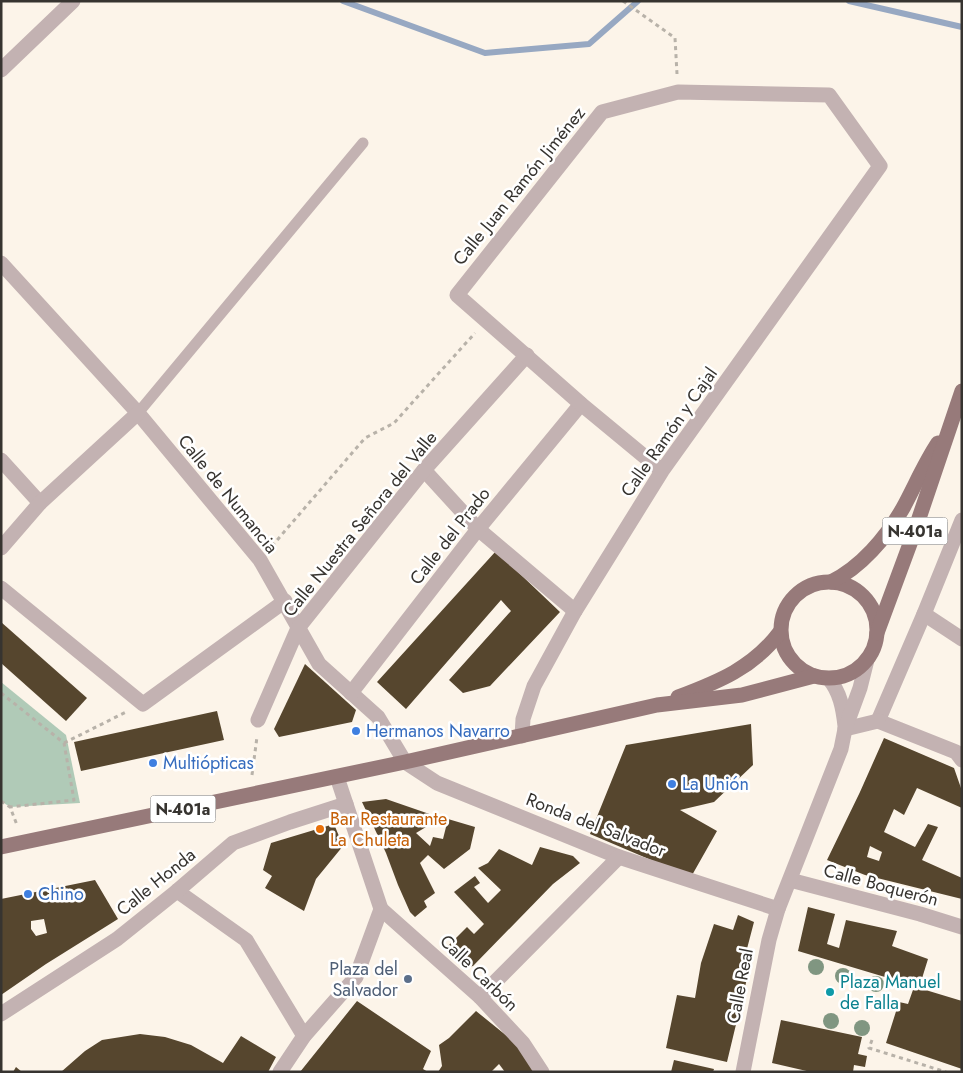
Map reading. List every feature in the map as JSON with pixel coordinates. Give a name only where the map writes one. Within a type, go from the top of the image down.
[{"type":"main road","name":"N-401a","points":[[1,847],[250,796],[657,705],[742,695],[822,678],[837,678],[853,672],[872,654],[877,634],[914,533],[962,391]]},
{"type":"main road","name":"N-401a","points":[[822,678],[798,668],[788,658],[781,642],[780,632],[782,615],[785,609],[800,591],[808,586],[831,582],[850,571],[876,546],[902,510],[927,460],[949,427]]},
{"type":"main road","points":[[831,582],[848,586],[868,601],[875,618],[877,634]]},
{"type":"main road","name":"N-401a","points":[[657,705],[713,684],[744,668],[772,643],[780,632]]},
{"type":"street","points":[[1,70],[73,1]]},
{"type":"street","name":"Calle Juan Ramón Jiménez","points":[[662,471],[581,404],[457,295],[602,112],[678,92],[829,95],[880,166]]},
{"type":"street","name":"Calle Ramón y Cajal","points":[[522,736],[523,719],[534,686],[575,611],[662,471],[880,166]]},
{"type":"street","name":"Calle de Numancia","points":[[1,263],[138,414],[260,560],[320,664],[378,717],[405,762]]},
{"type":"street","name":"Calle Nuestra Señora del Valle","points":[[258,720],[298,628],[424,470],[527,356]]},
{"type":"street","name":"Calle del Prado","points":[[352,693],[478,529],[581,404]]},
{"type":"street","points":[[1,548],[40,503],[138,414]]},
{"type":"street","points":[[1,460],[40,503]]},
{"type":"street","points":[[424,470],[478,529],[575,611]]},
{"type":"street","points":[[878,721],[962,520]]},
{"type":"street","points":[[1,588],[143,704],[285,601]]},
{"type":"street","points":[[924,614],[962,639]]},
{"type":"street","name":"Calle Real","points":[[743,1072],[769,940],[778,909],[841,749],[845,729],[860,688],[867,660]]},
{"type":"street","points":[[822,678],[836,687],[845,729],[878,721],[956,752],[962,760]]},
{"type":"street","name":"Ronda del Salvador","points":[[405,762],[437,783],[619,857],[778,909]]},
{"type":"street","points":[[280,1072],[304,1036],[356,978],[381,909],[337,776]]},
{"type":"street","name":"Calle Honda","points":[[1,1014],[117,938],[177,891],[233,843],[346,804]]},
{"type":"street","points":[[480,997],[619,857]]},
{"type":"street","name":"Calle Boquerón","points":[[790,880],[962,927]]},
{"type":"street","points":[[177,891],[246,940],[304,1036]]},
{"type":"street","name":"Calle Carbón","points":[[381,909],[480,997],[523,1042],[542,1072]]},
{"type":"lane","points":[[138,414],[363,143]]},
{"type":"path","points":[[623,1],[675,38],[678,92]]},
{"type":"path","points":[[260,560],[365,438],[394,423],[486,320]]},
{"type":"path","points":[[1,693],[64,743],[74,800],[10,807]]},
{"type":"path","points":[[64,743],[143,704]]},
{"type":"path","points":[[250,796],[258,720]]},
{"type":"path","points":[[1,801],[10,807],[23,842]]},
{"type":"path","points":[[872,1040],[869,1048],[946,1072]]},
{"type":"green space","points":[[1,682],[66,735],[80,803],[10,807],[1,801]]},
{"type":"building","points":[[496,551],[560,612],[490,686],[463,693],[449,680],[511,611],[501,600],[406,709],[377,682]]},
{"type":"building","points":[[1,622],[87,698],[66,721],[1,663]]},
{"type":"building","points":[[305,664],[356,710],[352,722],[279,737],[274,729]]},
{"type":"building","points":[[217,711],[224,740],[81,771],[74,742]]},
{"type":"building","name":"La Unión","points":[[751,724],[753,765],[714,802],[680,810],[717,831],[691,877],[590,834],[626,745]]},
{"type":"building","points":[[884,738],[954,768],[962,791],[962,808],[917,788],[904,815],[894,809],[884,832],[915,847],[928,824],[938,827],[922,860],[962,878],[962,899],[865,875],[827,860]],"holes":[[[870,846],[882,852],[879,861],[867,857]]]},
{"type":"building","points":[[386,799],[441,818],[416,833],[430,846],[433,837],[443,839],[448,819],[475,827],[470,849],[444,869],[428,855],[420,863],[435,893],[424,901],[427,907],[415,917],[410,912],[386,853],[362,802]]},
{"type":"building","points":[[334,824],[343,846],[316,879],[304,911],[265,888],[272,876],[263,870],[271,843]]},
{"type":"building","points":[[540,847],[573,856],[580,863],[553,884],[473,966],[464,968],[447,947],[467,927],[474,934],[484,924],[454,892],[475,876],[480,883],[474,887],[488,903],[501,890],[478,868],[488,863],[499,849],[532,865]]},
{"type":"building","points":[[95,880],[118,919],[1,995],[1,899]],"holes":[[[44,919],[47,933],[36,936],[31,929],[31,921]]]},
{"type":"building","points":[[808,907],[835,914],[827,944],[839,948],[846,920],[897,931],[892,946],[928,959],[919,988],[962,1001],[962,1069],[886,1043],[899,1002],[908,1004],[914,987],[798,951]]},
{"type":"building","points":[[738,915],[754,922],[743,964],[750,966],[727,1062],[666,1048],[677,995],[695,998],[701,963],[714,924],[733,930]]},
{"type":"building","points":[[357,1001],[431,1051],[423,1069],[428,1072],[300,1072]]},
{"type":"building","points":[[476,1011],[518,1045],[538,1072],[505,1072],[499,1064],[491,1072],[438,1072],[442,1066],[439,1045],[449,1038]]},
{"type":"building","points":[[781,1020],[862,1037],[858,1054],[867,1056],[865,1067],[854,1065],[853,1072],[811,1072],[772,1063]]},
{"type":"building","points":[[140,1034],[165,1037],[191,1045],[223,1063],[241,1036],[276,1057],[268,1072],[61,1072],[85,1051],[102,1040]]},
{"type":"building","points":[[674,1060],[714,1069],[713,1072],[671,1072]]},
{"type":"building","points":[[16,1067],[22,1072],[13,1072]]},
{"type":"waterway","points":[[343,1],[485,53],[589,44],[638,1]]},
{"type":"waterway","points":[[849,1],[962,27]]},
{"type":"place","name":"Hermanos Navarro","points":[[356,731]]},
{"type":"place","name":"Multiópticas","points":[[153,763]]},
{"type":"place","name":"La Unión","points":[[672,784]]},
{"type":"place","name":"Bar Restaurante La Chuleta","points":[[320,829]]},
{"type":"place","name":"Chino","points":[[28,894]]},
{"type":"place","name":"Plaza del Salvador","points":[[408,979]]},
{"type":"place","name":"Plaza Manuel de Falla","points":[[830,992]]}]
